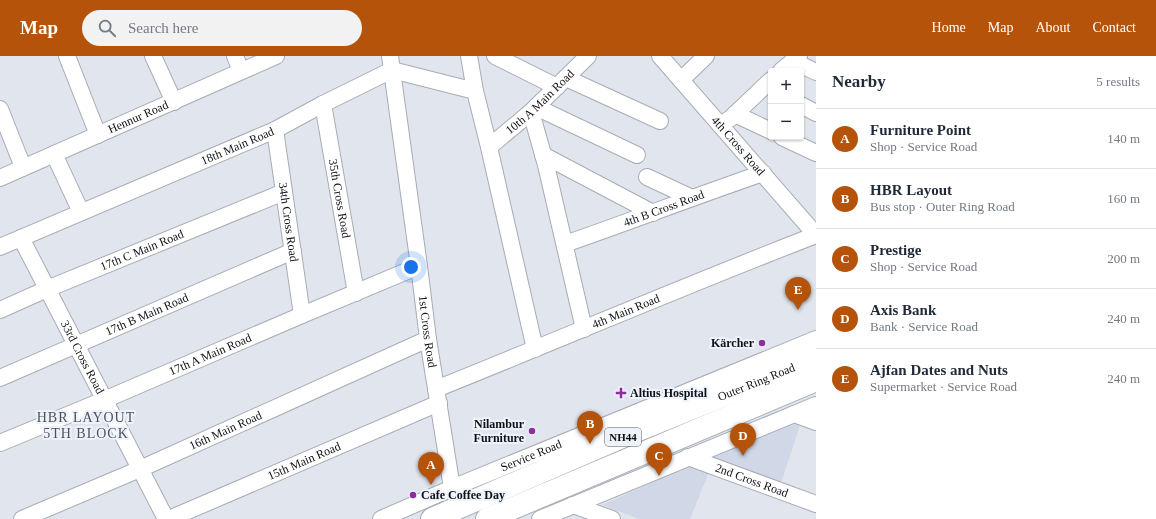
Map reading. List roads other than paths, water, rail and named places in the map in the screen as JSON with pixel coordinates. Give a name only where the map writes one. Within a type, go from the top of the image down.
[{"type":"highway","name":"Outer Ring Road","points":[[432,519],[636,431],[816,358]]},
{"type":"highway","name":"Outer Ring Road","points":[[487,519],[816,380]]},
{"type":"street","points":[[67,56],[98,135]]},
{"type":"street","points":[[153,56],[174,102]]},
{"type":"street","points":[[235,56],[241,71]]},
{"type":"street","name":"Hennur Road","points":[[0,178],[276,56]]},
{"type":"street","points":[[469,56],[475,91],[490,147],[535,349]]},
{"type":"street","points":[[495,56],[660,121]]},
{"type":"street","name":"10th A Main Road","points":[[490,147],[533,110],[588,56]]},
{"type":"street","name":"4th Cross Road","points":[[660,56],[816,235]]},
{"type":"street","points":[[681,80],[706,56]]},
{"type":"street","points":[[391,63],[475,91]]},
{"type":"street","name":"18th Main Road","points":[[0,247],[275,130],[323,104],[391,63]]},
{"type":"street","name":"1st Cross Road","points":[[391,63],[428,339],[452,488]]},
{"type":"street","points":[[791,63],[816,72]]},
{"type":"street","points":[[720,125],[731,118],[768,86]]},
{"type":"street","name":"35th Cross Road","points":[[323,104],[356,293]]},
{"type":"street","points":[[804,107],[816,113]]},
{"type":"street","points":[[0,109],[23,167]]},
{"type":"street","points":[[533,110],[584,329]]},
{"type":"street","points":[[533,110],[637,155]]},
{"type":"street","points":[[735,114],[768,130]]},
{"type":"street","name":"34th Cross Road","points":[[275,130],[302,315]]},
{"type":"street","points":[[788,140],[816,153]]},
{"type":"street","points":[[54,154],[81,212]]},
{"type":"street","points":[[543,155],[653,213]]},
{"type":"street","name":"4th B Cross Road","points":[[564,244],[762,174]]},
{"type":"street","points":[[647,177],[692,198]]},
{"type":"street","name":"17th C Main Road","points":[[0,310],[47,289],[284,192]]},
{"type":"street","name":"4th Main Road","points":[[438,396],[535,349],[725,270],[816,235]]},
{"type":"street","name":"33rd Cross Road","points":[[21,238],[166,519]]},
{"type":"street","name":"17th B Main Road","points":[[0,378],[293,251]]},
{"type":"street","name":"17th A Main Road","points":[[0,443],[419,266]]},
{"type":"street","name":"16th Main Road","points":[[22,519],[140,469],[428,339]]},
{"type":"street","name":"Service Road","points":[[381,519],[452,488],[816,339]]},
{"type":"street","name":"15th Main Road","points":[[169,519],[438,396]]},
{"type":"street","points":[[540,519],[816,405]]},
{"type":"street","points":[[794,414],[816,422]]},
{"type":"street","name":"2nd Cross Road","points":[[688,458],[816,504]]},
{"type":"street","points":[[573,505],[612,519]]},
{"type":"place","name":"Ajfan Dates and Nuts","points":[[798,310]]},
{"type":"place","name":"Kärcher","points":[[762,343]]},
{"type":"place","name":"Altius Hospital","points":[[621,393]]},
{"type":"place","name":"Nilambur Furniture","points":[[532,431]]},
{"type":"place","name":"HBR Layout","points":[[590,444]]},
{"type":"place","name":"Axis Bank","points":[[743,456]]},
{"type":"place","name":"Prestige","points":[[659,476]]},
{"type":"place","name":"Furniture Point","points":[[431,485]]},
{"type":"place","name":"Cafe Coffee Day","points":[[413,495]]},
{"type":"district","name":"HBR LAYOUT 5TH BLOCK","points":[[86,426]]}]
